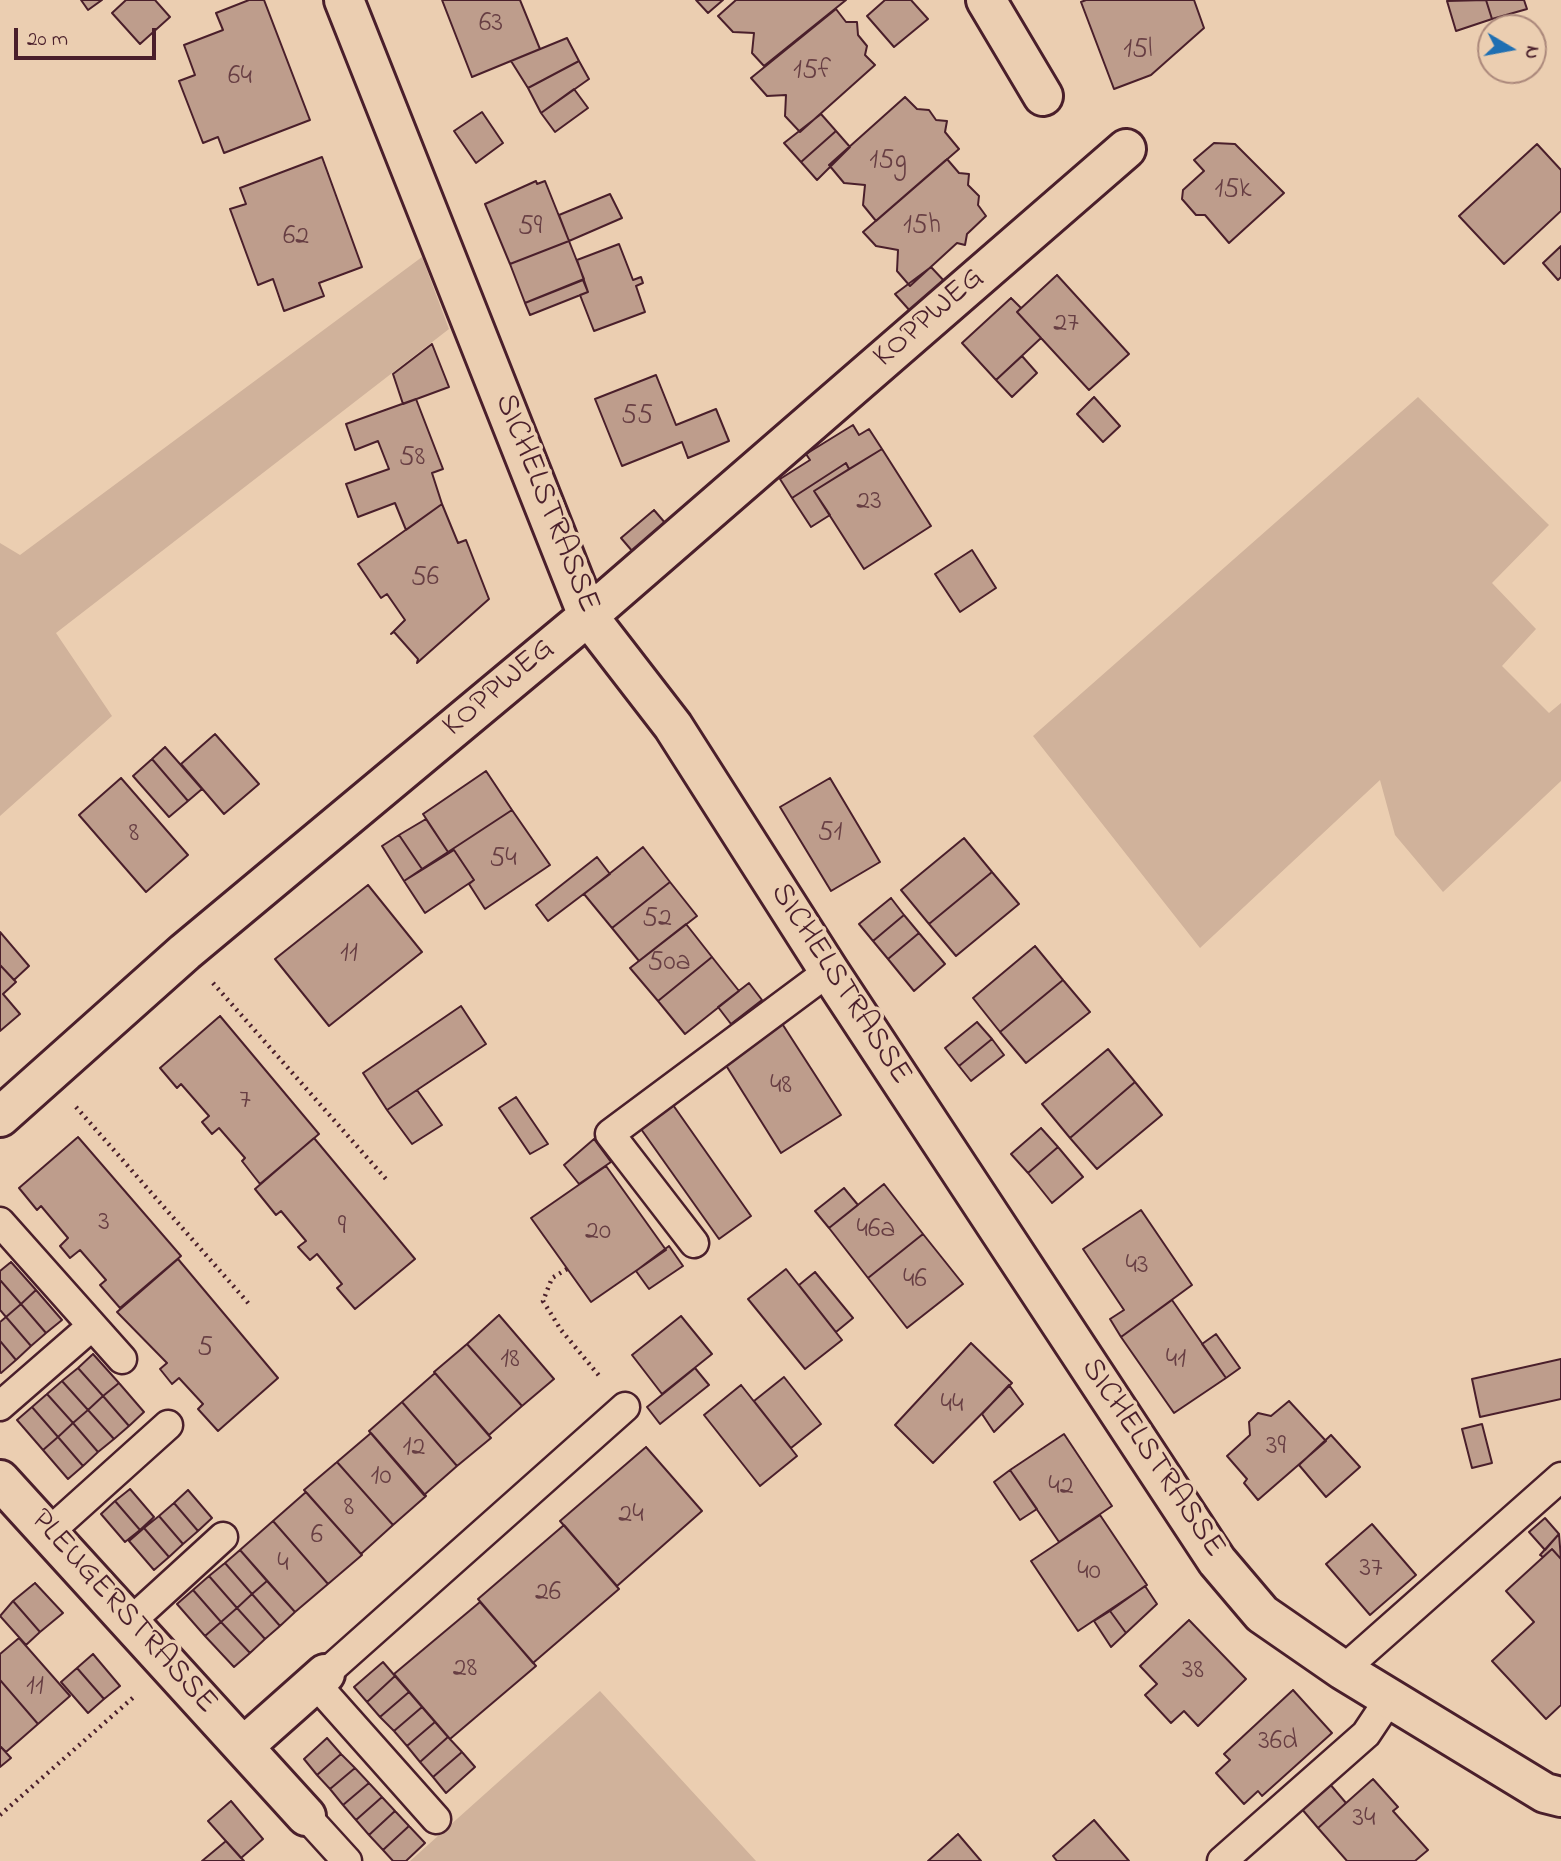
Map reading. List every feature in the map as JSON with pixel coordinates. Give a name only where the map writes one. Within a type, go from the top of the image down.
[{"type":"street","name":"SICHELSTRASSE","points":[[344,0],[588,616],[673,726],[829,971],[1217,1561],[1262,1614],[1343,1670],[1545,1793],[1561,1797]]},
{"type":"street","points":[[986,0],[1043,96]]},
{"type":"street","name":"KOPPWEG","points":[[0,1117],[185,952],[588,616],[1126,149]]},
{"type":"street","name":"PLEUGERSTRASSE","points":[[0,1480],[306,1816]]},
{"type":"street","points":[[244,1746],[320,1678]]},
{"type":"lane","points":[[694,1243],[610,1133],[829,971]]},
{"type":"lane","points":[[4,1233],[122,1359]]},
{"type":"lane","points":[[0,1406],[92,1326]]},
{"type":"lane","points":[[436,1819],[320,1678],[625,1407]]},
{"type":"lane","points":[[48,1533],[168,1425]]},
{"type":"lane","points":[[1343,1670],[1561,1478]]},
{"type":"lane","points":[[130,1622],[223,1537]]},
{"type":"lane","points":[[1222,1861],[1367,1734],[1390,1698]]},
{"type":"lane","name":"PLEUGERSTRASSE","points":[[306,1816],[347,1861]]},
{"type":"path","points":[[185,952],[386,1179]]},
{"type":"path","points":[[48,1075],[249,1304]]},
{"type":"path","points":[[567,1269],[552,1278],[543,1301],[561,1330],[625,1407]]},
{"type":"path","points":[[0,1815],[169,1665]]},
{"type":"shaded area","points":[[422,257],[449,329],[56,633],[112,716],[0,816],[0,543],[20,555]]},
{"type":"shaded area","points":[[1418,397],[1549,525],[1492,583],[1536,629],[1502,666],[1549,713],[1561,703],[1561,781],[1443,892],[1395,835],[1380,780],[1200,948],[1033,736]]},
{"type":"shaded area","points":[[600,1691],[756,1861],[410,1861]]},
{"type":"building","points":[[81,0],[102,0],[88,10]]},
{"type":"building","points":[[126,0],[155,0],[170,17],[140,44],[112,13]]},
{"type":"building","points":[[249,0],[264,0],[310,120],[224,153],[218,137],[203,143],[179,81],[195,75],[184,45],[223,30],[216,13]]},
{"type":"building","points":[[442,0],[520,0],[540,49],[472,77]]},
{"type":"building","points":[[696,0],[723,0],[708,13]]},
{"type":"building","points":[[736,0],[846,0],[764,66],[752,53],[754,33],[733,32],[718,16]]},
{"type":"building","points":[[885,0],[911,0],[928,19],[894,47],[867,16]]},
{"type":"building","points":[[1194,0],[1204,28],[1151,75],[1114,89],[1081,2]]},
{"type":"building","points":[[1486,0],[1524,0],[1527,9],[1510,14],[1490,14]]},
{"type":"building","points":[[1486,0],[1490,14],[1477,14],[1477,24],[1456,31],[1447,1]]},
{"type":"building","points":[[836,9],[846,22],[857,22],[858,35],[867,46],[865,55],[875,65],[800,132],[785,116],[786,95],[767,96],[751,78]]},
{"type":"building","points":[[567,38],[579,61],[528,88],[511,61]]},
{"type":"building","points":[[579,61],[589,79],[541,113],[528,88]]},
{"type":"building","points":[[574,89],[588,108],[555,132],[541,113]]},
{"type":"building","points":[[905,97],[917,109],[929,110],[936,120],[947,121],[945,132],[959,149],[876,221],[863,205],[865,185],[844,183],[829,165]]},
{"type":"building","points":[[482,112],[503,143],[476,163],[454,131]]},
{"type":"building","points":[[821,114],[836,131],[801,162],[784,143]]},
{"type":"building","points":[[836,131],[850,147],[817,180],[801,162]]},
{"type":"building","points":[[1214,143],[1235,144],[1284,193],[1229,243],[1205,215],[1196,215],[1182,199],[1183,190],[1204,171],[1194,160]]},
{"type":"building","points":[[1537,144],[1561,170],[1561,211],[1504,264],[1459,216]]},
{"type":"building","points":[[322,157],[362,267],[319,283],[324,296],[284,311],[273,279],[258,285],[230,209],[246,204],[240,188]]},
{"type":"building","points":[[947,159],[959,173],[969,174],[968,185],[979,196],[978,205],[986,216],[967,234],[965,245],[957,243],[910,286],[897,271],[898,250],[876,246],[863,232]]},
{"type":"building","points":[[536,181],[537,184],[545,181],[569,241],[510,264],[485,204]]},
{"type":"building","points":[[610,194],[622,218],[569,241],[559,215]]},
{"type":"building","points":[[569,241],[584,279],[525,303],[510,264]]},
{"type":"building","points":[[619,244],[633,280],[641,277],[643,283],[636,286],[645,312],[594,331],[580,295],[588,292],[577,260]]},
{"type":"building","points":[[1561,246],[1561,277],[1558,280],[1543,263]]},
{"type":"building","points":[[931,267],[946,283],[911,312],[895,294]]},
{"type":"building","points":[[1057,275],[1129,354],[1089,390],[1017,312]]},
{"type":"building","points":[[583,280],[588,292],[530,315],[525,303]]},
{"type":"building","points":[[1011,298],[1021,308],[1017,312],[1041,338],[996,380],[962,343]]},
{"type":"building","points":[[432,344],[449,387],[403,404],[393,374]]},
{"type":"building","points":[[1022,356],[1037,373],[1012,397],[996,380]]},
{"type":"building","points":[[656,375],[676,425],[716,409],[729,441],[688,458],[682,442],[622,466],[595,399]]},
{"type":"building","points":[[1094,397],[1120,426],[1103,442],[1077,414]]},
{"type":"building","points":[[416,399],[443,469],[432,473],[442,504],[406,530],[395,503],[358,517],[346,484],[389,469],[378,441],[355,450],[346,424]]},
{"type":"building","points":[[853,425],[859,435],[869,429],[882,449],[849,469],[846,463],[792,498],[780,479],[810,460],[806,454]]},
{"type":"building","points":[[882,449],[931,526],[864,569],[814,491]]},
{"type":"building","points":[[846,463],[849,469],[814,491],[830,515],[811,527],[792,498]]},
{"type":"building","points":[[442,504],[458,543],[466,540],[489,599],[417,663],[418,659],[394,632],[391,634],[405,620],[387,594],[381,598],[358,564]]},
{"type":"building","points":[[654,510],[666,524],[633,552],[621,538]]},
{"type":"building","points":[[972,550],[996,588],[960,612],[935,574]]},
{"type":"building","points":[[215,734],[259,784],[224,814],[181,764]]},
{"type":"building","points":[[165,747],[202,789],[188,801],[152,759]]},
{"type":"building","points":[[152,759],[188,801],[169,817],[133,776]]},
{"type":"building","points":[[486,771],[512,810],[448,852],[423,814]]},
{"type":"building","points":[[121,778],[188,855],[146,892],[79,815]]},
{"type":"building","points":[[830,778],[880,862],[831,891],[780,807]]},
{"type":"building","points":[[512,810],[550,865],[485,909],[469,884],[474,880],[454,850],[448,852]]},
{"type":"building","points":[[426,819],[448,852],[422,869],[399,835]]},
{"type":"building","points":[[399,835],[422,869],[404,881],[382,846]]},
{"type":"building","points":[[964,838],[992,872],[929,924],[901,890]]},
{"type":"building","points":[[643,847],[670,882],[612,928],[584,894]]},
{"type":"building","points":[[454,850],[474,880],[425,913],[404,881]]},
{"type":"building","points":[[597,857],[610,874],[548,921],[536,905]]},
{"type":"building","points":[[992,872],[1019,904],[956,956],[929,924]]},
{"type":"building","points":[[670,882],[697,916],[639,961],[612,928]]},
{"type":"building","points":[[368,885],[422,952],[329,1026],[275,959]]},
{"type":"building","points":[[891,898],[904,915],[873,941],[859,924]]},
{"type":"building","points":[[904,915],[919,933],[888,959],[873,941]]},
{"type":"building","points":[[686,924],[712,957],[658,1001],[630,968]]},
{"type":"building","points":[[0,932],[29,966],[14,980],[0,965]]},
{"type":"building","points":[[919,933],[945,964],[914,991],[888,959]]},
{"type":"building","points":[[1035,946],[1063,980],[1000,1032],[973,998]]},
{"type":"building","points":[[712,957],[739,991],[685,1034],[658,1001]]},
{"type":"building","points":[[0,965],[16,982],[3,994],[20,1014],[0,1031]]},
{"type":"building","points":[[1063,980],[1090,1012],[1026,1063],[1000,1032]]},
{"type":"building","points":[[749,983],[762,1000],[731,1024],[718,1007]]},
{"type":"building","points":[[461,1006],[486,1044],[387,1110],[363,1073]]},
{"type":"building","points":[[220,1016],[319,1134],[260,1184],[242,1161],[245,1158],[219,1128],[212,1134],[202,1122],[209,1116],[181,1084],[177,1088],[160,1068]]},
{"type":"building","points":[[781,1022],[841,1115],[781,1153],[722,1059]]},
{"type":"building","points":[[977,1022],[992,1039],[959,1066],[945,1048]]},
{"type":"building","points":[[992,1039],[1004,1055],[971,1081],[959,1066]]},
{"type":"building","points":[[1108,1049],[1135,1082],[1070,1138],[1042,1104]]},
{"type":"building","points":[[1135,1082],[1162,1115],[1097,1169],[1070,1138]]},
{"type":"building","points":[[417,1090],[442,1125],[412,1144],[387,1110]]},
{"type":"building","points":[[516,1097],[548,1144],[530,1154],[499,1108]]},
{"type":"building","points":[[673,1105],[751,1216],[719,1239],[641,1129]]},
{"type":"building","points":[[1041,1128],[1058,1147],[1028,1173],[1011,1154]]},
{"type":"building","points":[[78,1137],[181,1256],[120,1308],[100,1285],[106,1280],[80,1250],[70,1258],[60,1246],[68,1238],[41,1206],[37,1210],[19,1188]]},
{"type":"building","points":[[314,1138],[415,1259],[355,1309],[337,1288],[342,1284],[317,1254],[310,1260],[298,1247],[306,1241],[281,1211],[276,1215],[255,1189]]},
{"type":"building","points":[[594,1139],[611,1162],[579,1184],[564,1165]]},
{"type":"building","points":[[1058,1147],[1083,1177],[1052,1203],[1028,1173]]},
{"type":"building","points":[[606,1166],[666,1250],[591,1302],[531,1218]]},
{"type":"building","points":[[884,1184],[923,1234],[868,1278],[829,1228]]},
{"type":"building","points":[[844,1188],[858,1205],[829,1228],[815,1211]]},
{"type":"building","points":[[1141,1210],[1192,1285],[1121,1337],[1110,1319],[1124,1310],[1083,1249]]},
{"type":"building","points":[[923,1234],[963,1284],[907,1328],[868,1278]]},
{"type":"building","points":[[669,1246],[683,1266],[649,1289],[636,1271]]},
{"type":"building","points":[[178,1259],[278,1378],[218,1431],[198,1409],[203,1404],[179,1378],[172,1384],[160,1369],[167,1363],[117,1312]]},
{"type":"building","points":[[11,1262],[36,1290],[21,1304],[0,1280],[0,1271]]},
{"type":"building","points":[[786,1269],[842,1340],[805,1369],[748,1299]]},
{"type":"building","points":[[815,1272],[853,1318],[836,1332],[799,1285]]},
{"type":"building","points":[[0,1280],[21,1304],[6,1317],[0,1310]]},
{"type":"building","points":[[36,1290],[62,1320],[46,1333],[21,1304]]},
{"type":"building","points":[[1172,1300],[1226,1378],[1174,1413],[1121,1337]]},
{"type":"building","points":[[21,1304],[46,1333],[31,1346],[6,1317]]},
{"type":"building","points":[[499,1315],[554,1379],[522,1406],[467,1344]]},
{"type":"building","points":[[681,1316],[712,1354],[662,1394],[632,1355]]},
{"type":"building","points":[[6,1317],[31,1346],[16,1360],[0,1341],[0,1322]]},
{"type":"building","points":[[1216,1334],[1240,1368],[1226,1378],[1202,1344]]},
{"type":"building","points":[[0,1341],[16,1360],[1,1373],[0,1372]]},
{"type":"building","points":[[971,1343],[1012,1383],[933,1463],[895,1425]]},
{"type":"building","points":[[467,1344],[522,1406],[489,1435],[434,1372]]},
{"type":"building","points":[[93,1354],[119,1383],[103,1396],[78,1368]]},
{"type":"building","points":[[1561,1359],[1561,1399],[1480,1417],[1472,1379]]},
{"type":"building","points":[[78,1368],[103,1396],[88,1410],[62,1381]]},
{"type":"building","points":[[695,1368],[709,1385],[660,1424],[647,1407]]},
{"type":"building","points":[[435,1373],[491,1438],[457,1466],[402,1402]]},
{"type":"building","points":[[784,1377],[821,1424],[791,1448],[754,1401]]},
{"type":"building","points":[[62,1381],[88,1410],[73,1423],[47,1394]]},
{"type":"building","points":[[119,1383],[144,1412],[129,1426],[103,1396]]},
{"type":"building","points":[[741,1385],[797,1456],[760,1486],[704,1415]]},
{"type":"building","points":[[1009,1385],[1023,1404],[994,1432],[982,1414]]},
{"type":"building","points":[[47,1394],[73,1423],[58,1437],[32,1407]]},
{"type":"building","points":[[103,1396],[129,1426],[114,1439],[88,1410]]},
{"type":"building","points":[[1289,1401],[1326,1441],[1258,1500],[1244,1483],[1247,1479],[1227,1456],[1250,1435],[1249,1422],[1258,1413],[1271,1416]]},
{"type":"building","points":[[402,1402],[457,1466],[424,1495],[369,1431]]},
{"type":"building","points":[[32,1407],[58,1437],[43,1450],[17,1420]]},
{"type":"building","points":[[88,1410],[114,1439],[98,1452],[73,1423]]},
{"type":"building","points":[[73,1423],[98,1452],[83,1466],[58,1437]]},
{"type":"building","points":[[1482,1424],[1492,1463],[1472,1468],[1462,1429]]},
{"type":"building","points":[[371,1433],[426,1496],[393,1525],[337,1462]]},
{"type":"building","points":[[1064,1434],[1112,1506],[1059,1542],[1010,1470]]},
{"type":"building","points":[[1331,1435],[1360,1467],[1326,1497],[1299,1465]]},
{"type":"building","points":[[58,1437],[83,1466],[68,1479],[43,1450]]},
{"type":"building","points":[[646,1447],[702,1511],[617,1586],[560,1521]]},
{"type":"building","points":[[337,1462],[393,1525],[361,1554],[304,1490]]},
{"type":"building","points":[[1010,1470],[1037,1509],[1020,1520],[994,1482]]},
{"type":"building","points":[[130,1489],[154,1517],[140,1530],[115,1501]]},
{"type":"building","points":[[188,1490],[212,1518],[198,1531],[174,1503]]},
{"type":"building","points":[[306,1492],[362,1555],[328,1584],[273,1521]]},
{"type":"building","points":[[115,1501],[140,1530],[125,1542],[101,1514]]},
{"type":"building","points":[[174,1503],[198,1531],[183,1544],[159,1516]]},
{"type":"building","points":[[1100,1515],[1147,1585],[1078,1631],[1031,1561]]},
{"type":"building","points":[[159,1516],[183,1544],[169,1557],[144,1528]]},
{"type":"building","points":[[1545,1518],[1559,1534],[1545,1550],[1529,1532]]},
{"type":"building","points":[[273,1521],[328,1584],[295,1612],[240,1550]]},
{"type":"building","points":[[1372,1524],[1416,1575],[1370,1615],[1326,1564]]},
{"type":"building","points":[[564,1525],[619,1589],[533,1663],[478,1599]]},
{"type":"building","points":[[144,1528],[169,1557],[154,1570],[129,1541]]},
{"type":"building","points":[[1559,1534],[1561,1559],[1552,1549],[1543,1557],[1540,1555]]},
{"type":"building","points":[[1552,1549],[1561,1559],[1561,1705],[1546,1719],[1492,1661],[1534,1622],[1506,1591]]},
{"type":"building","points":[[240,1550],[267,1581],[252,1594],[225,1563]]},
{"type":"building","points":[[225,1563],[252,1594],[237,1608],[209,1576]]},
{"type":"building","points":[[209,1576],[237,1608],[221,1622],[193,1590]]},
{"type":"building","points":[[267,1581],[295,1612],[280,1626],[252,1594]]},
{"type":"building","points":[[35,1583],[63,1613],[40,1632],[13,1601]]},
{"type":"building","points":[[1145,1586],[1157,1604],[1126,1633],[1110,1611]]},
{"type":"building","points":[[193,1590],[221,1622],[205,1636],[177,1604]]},
{"type":"building","points":[[252,1594],[280,1626],[265,1639],[237,1608]]},
{"type":"building","points":[[13,1601],[40,1632],[26,1645],[0,1616]]},
{"type":"building","points":[[480,1602],[536,1666],[450,1739],[394,1674]]},
{"type":"building","points":[[237,1608],[265,1639],[250,1653],[221,1622]]},
{"type":"building","points":[[1110,1611],[1126,1633],[1111,1647],[1094,1621]]},
{"type":"building","points":[[1189,1620],[1246,1679],[1198,1726],[1184,1711],[1171,1723],[1145,1695],[1157,1684],[1140,1666]]},
{"type":"building","points":[[221,1622],[250,1653],[234,1667],[205,1636]]},
{"type":"building","points":[[19,1638],[70,1696],[38,1724],[0,1680],[0,1654]]},
{"type":"building","points":[[93,1654],[120,1686],[104,1699],[77,1668]]},
{"type":"building","points":[[383,1662],[395,1676],[367,1702],[354,1687]]},
{"type":"building","points":[[77,1668],[104,1699],[88,1713],[61,1682]]},
{"type":"building","points":[[395,1676],[409,1692],[380,1717],[367,1702]]},
{"type":"building","points":[[0,1680],[38,1724],[6,1752],[0,1746]]},
{"type":"building","points":[[1293,1690],[1332,1733],[1262,1796],[1258,1791],[1244,1804],[1216,1773],[1230,1760],[1224,1754]]},
{"type":"building","points":[[409,1692],[422,1707],[394,1731],[380,1717]]},
{"type":"building","points":[[422,1707],[435,1722],[407,1746],[394,1731]]},
{"type":"building","points":[[435,1722],[448,1737],[420,1762],[407,1746]]},
{"type":"building","points":[[448,1737],[462,1752],[433,1777],[420,1762]]},
{"type":"building","points":[[327,1738],[341,1754],[317,1775],[304,1759]]},
{"type":"building","points":[[0,1746],[11,1758],[0,1767]]},
{"type":"building","points":[[462,1752],[475,1767],[446,1793],[433,1777]]},
{"type":"building","points":[[341,1754],[355,1768],[330,1789],[317,1775]]},
{"type":"building","points":[[355,1768],[369,1783],[343,1805],[330,1789]]},
{"type":"building","points":[[1373,1779],[1398,1807],[1393,1811],[1428,1850],[1415,1861],[1347,1861],[1318,1828]]},
{"type":"building","points":[[369,1783],[382,1797],[356,1820],[343,1805]]},
{"type":"building","points":[[1329,1783],[1346,1803],[1318,1828],[1301,1808]]},
{"type":"building","points":[[382,1797],[395,1811],[369,1835],[356,1820]]},
{"type":"building","points":[[231,1801],[263,1839],[241,1858],[208,1821]]},
{"type":"building","points":[[395,1811],[409,1826],[383,1850],[369,1835]]},
{"type":"building","points":[[1094,1820],[1129,1861],[1057,1861],[1053,1856]]},
{"type":"building","points":[[409,1826],[425,1843],[406,1861],[393,1861],[383,1850]]},
{"type":"building","points":[[958,1834],[981,1861],[928,1861]]},
{"type":"building","points":[[226,1841],[244,1861],[202,1861]]}]
